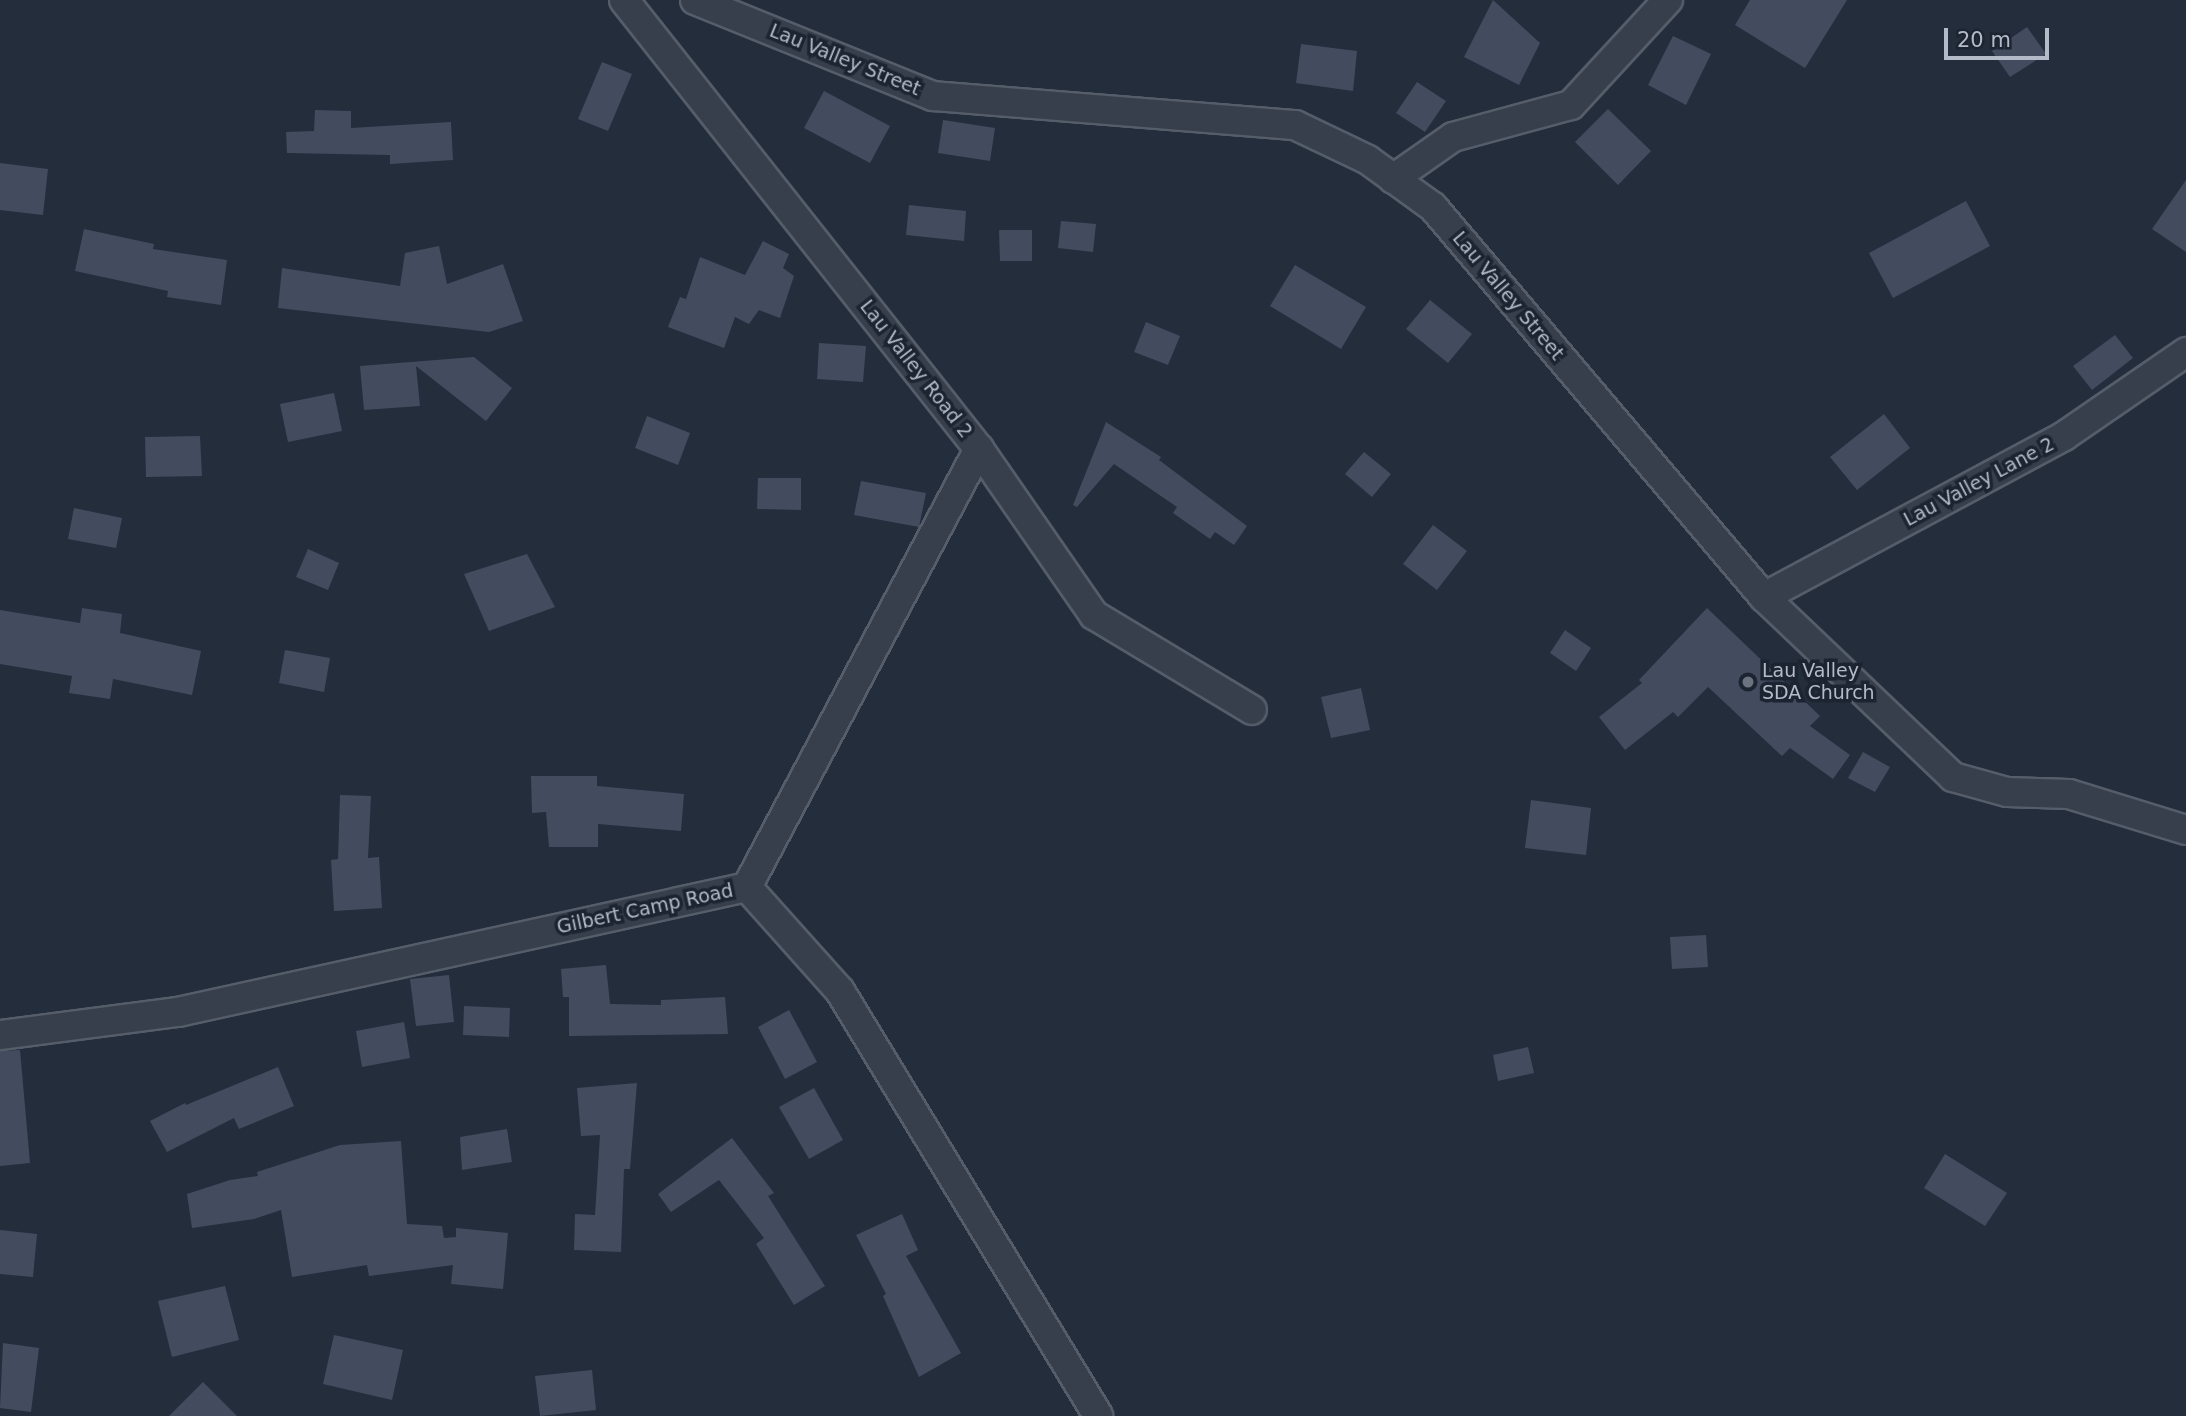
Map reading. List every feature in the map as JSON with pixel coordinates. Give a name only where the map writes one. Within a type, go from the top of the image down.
[{"type":"street","name":"Lau Valley Road 2","points":[[624,0],[979,449],[747,887]]},
{"type":"street","name":"Lau Valley Street","points":[[695,0],[933,96],[1295,125],[1368,160],[1433,207],[1763,597],[1953,777],[2007,792],[2069,794],[2186,830]]},
{"type":"street","points":[[1393,179],[1453,137],[1572,105],[1668,0]]},
{"type":"street","name":"Lau Valley Lane 2","points":[[1763,597],[2064,436],[2186,352]]},
{"type":"street","points":[[979,449],[1094,615],[1252,710]]},
{"type":"street","name":"Gilbert Camp Road","points":[[0,1035],[178,1012],[747,887],[839,991],[1098,1416]]},
{"type":"building","points":[[1493,0],[1540,43],[1519,85],[1464,57]]},
{"type":"building","points":[[1750,0],[1847,0],[1805,68],[1735,25]]},
{"type":"building","points":[[2027,27],[2046,54],[2010,77],[1992,51]]},
{"type":"building","points":[[1673,36],[1711,54],[1686,105],[1648,85]]},
{"type":"building","points":[[1301,44],[1357,51],[1353,91],[1296,83]]},
{"type":"building","points":[[602,62],[632,74],[608,131],[578,119]]},
{"type":"building","points":[[1417,82],[1446,101],[1425,132],[1396,113]]},
{"type":"building","points":[[824,91],[890,126],[870,163],[804,128]]},
{"type":"building","points":[[1608,109],[1651,151],[1618,185],[1575,142]]},
{"type":"building","points":[[315,110],[351,111],[351,128],[451,122],[453,160],[390,164],[390,155],[287,153],[286,132],[314,131]]},
{"type":"building","points":[[943,120],[995,128],[990,161],[938,153]]},
{"type":"building","points":[[0,163],[48,169],[43,215],[0,210]]},
{"type":"building","points":[[2186,180],[2186,252],[2152,229]]},
{"type":"building","points":[[1966,201],[1990,246],[1893,298],[1869,253]]},
{"type":"building","points":[[909,205],[966,211],[964,241],[906,235]]},
{"type":"building","points":[[1061,221],[1096,224],[1093,252],[1058,248]]},
{"type":"building","points":[[84,229],[154,244],[153,249],[227,260],[221,305],[167,297],[168,291],[75,271]]},
{"type":"building","points":[[999,230],[1032,230],[1032,261],[1000,261]]},
{"type":"building","points":[[763,241],[789,254],[783,268],[794,276],[780,318],[759,310],[749,324],[735,317],[724,348],[668,327],[680,297],[686,299],[700,257],[745,275]]},
{"type":"building","points":[[439,246],[447,284],[503,264],[523,321],[489,332],[278,308],[282,268],[400,286],[405,253]]},
{"type":"building","points":[[1295,265],[1366,307],[1341,349],[1270,306]]},
{"type":"building","points":[[1430,300],[1472,334],[1448,363],[1406,329]]},
{"type":"building","points":[[1146,322],[1180,336],[1168,365],[1134,352]]},
{"type":"building","points":[[2115,335],[2133,358],[2092,390],[2073,366]]},
{"type":"building","points":[[819,343],[866,346],[863,382],[817,379]]},
{"type":"building","points":[[474,357],[512,388],[486,421],[416,366],[420,406],[364,410],[360,366]]},
{"type":"building","points":[[334,393],[342,431],[288,442],[280,404]]},
{"type":"building","points":[[1884,414],[1910,448],[1857,490],[1830,457]]},
{"type":"building","points":[[647,416],[690,433],[678,465],[635,448]]},
{"type":"building","points":[[1106,422],[1161,457],[1159,460],[1247,526],[1234,545],[1215,532],[1210,539],[1173,513],[1177,507],[1114,464],[1077,507],[1073,505]]},
{"type":"building","points":[[200,436],[202,476],[146,477],[145,437]]},
{"type":"building","points":[[1364,452],[1391,474],[1372,497],[1345,474]]},
{"type":"building","points":[[758,478],[801,478],[801,510],[757,509]]},
{"type":"building","points":[[861,481],[926,493],[919,527],[854,515]]},
{"type":"building","points":[[74,508],[122,518],[116,548],[68,539]]},
{"type":"building","points":[[1433,525],[1467,551],[1437,590],[1403,564]]},
{"type":"building","points":[[308,549],[339,563],[328,590],[296,577]]},
{"type":"building","points":[[527,554],[555,607],[489,631],[464,574]]},
{"type":"building","points":[[82,608],[122,614],[120,633],[201,651],[192,695],[113,679],[110,699],[69,693],[72,676],[0,664],[0,610],[80,623]]},
{"type":"building","points":[[1707,608],[1820,716],[1810,726],[1850,755],[1833,779],[1790,748],[1782,756],[1708,687],[1678,717],[1673,712],[1625,750],[1599,717],[1642,683],[1639,680]]},
{"type":"building","points":[[1565,630],[1591,648],[1576,671],[1550,653]]},
{"type":"building","points":[[285,650],[330,658],[324,692],[279,683]]},
{"type":"building","points":[[1361,688],[1370,730],[1331,738],[1321,697]]},
{"type":"building","points":[[1863,752],[1890,767],[1875,792],[1848,778]]},
{"type":"building","points":[[531,776],[597,776],[597,786],[684,794],[681,831],[598,824],[598,847],[549,847],[546,812],[532,813]]},
{"type":"building","points":[[340,795],[371,796],[368,858],[379,857],[382,908],[334,911],[331,860],[338,859]]},
{"type":"building","points":[[1531,800],[1591,808],[1586,855],[1525,848]]},
{"type":"building","points":[[1706,935],[1708,967],[1672,969],[1670,937]]},
{"type":"building","points":[[606,965],[610,1004],[661,1005],[661,1000],[725,997],[728,1034],[569,1036],[569,997],[563,997],[561,969]]},
{"type":"building","points":[[449,975],[454,1022],[416,1026],[410,979]]},
{"type":"building","points":[[464,1006],[510,1008],[509,1037],[463,1035]]},
{"type":"building","points":[[789,1010],[817,1062],[785,1079],[758,1027]]},
{"type":"building","points":[[404,1022],[410,1058],[362,1067],[356,1031]]},
{"type":"building","points":[[1528,1047],[1534,1073],[1498,1081],[1493,1055]]},
{"type":"building","points":[[20,1050],[30,1163],[0,1166],[0,1051]]},
{"type":"building","points":[[278,1067],[294,1106],[239,1129],[234,1118],[167,1152],[150,1121],[185,1103],[186,1105]]},
{"type":"building","points":[[637,1083],[630,1169],[624,1169],[621,1252],[574,1250],[575,1214],[595,1215],[600,1135],[581,1136],[577,1088]]},
{"type":"building","points":[[814,1088],[843,1140],[809,1159],[779,1107]]},
{"type":"building","points":[[507,1129],[512,1162],[462,1170],[460,1137]]},
{"type":"building","points":[[732,1138],[774,1193],[768,1196],[825,1286],[794,1305],[756,1244],[764,1238],[719,1180],[671,1212],[658,1194]]},
{"type":"building","points":[[401,1141],[407,1224],[442,1226],[444,1238],[456,1237],[456,1228],[508,1233],[503,1289],[451,1284],[453,1265],[369,1276],[367,1265],[292,1277],[281,1210],[254,1219],[192,1228],[187,1194],[230,1180],[258,1176],[257,1172],[340,1145]]},
{"type":"building","points":[[1945,1154],[2007,1193],[1985,1226],[1924,1188]]},
{"type":"building","points":[[902,1214],[918,1250],[906,1256],[961,1353],[919,1377],[883,1296],[886,1294],[856,1235]]},
{"type":"building","points":[[0,1230],[37,1234],[33,1277],[0,1274]]},
{"type":"building","points":[[225,1286],[239,1340],[172,1357],[158,1301]]},
{"type":"building","points":[[334,1335],[403,1350],[392,1400],[323,1384]]},
{"type":"building","points":[[3,1343],[39,1348],[31,1412],[0,1408]]},
{"type":"building","points":[[592,1370],[596,1410],[540,1416],[535,1376]]},
{"type":"building","points":[[203,1382],[237,1416],[169,1416]]},
{"type":"place","name":"Lau Valley SDA Church","points":[[1748,682]]}]
